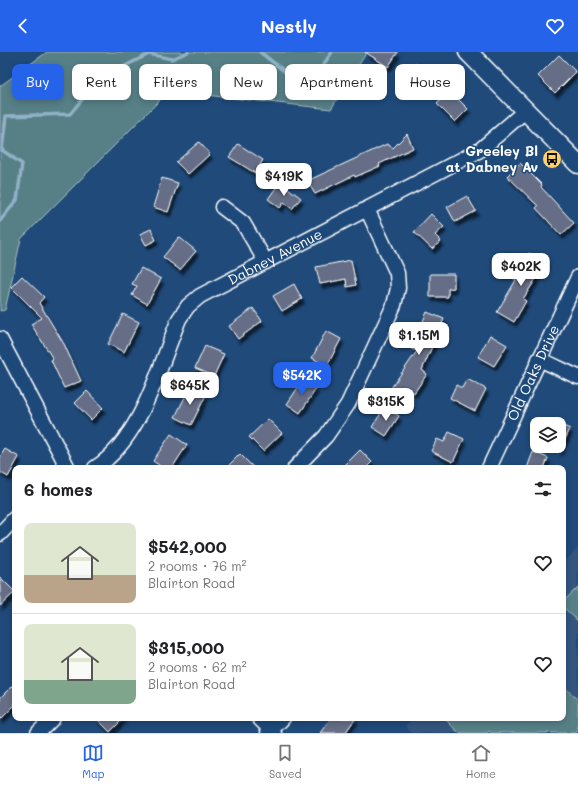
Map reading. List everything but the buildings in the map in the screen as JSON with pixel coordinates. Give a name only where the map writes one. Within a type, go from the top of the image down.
[{"type":"street","points":[[468,52],[578,164]]},
{"type":"street","name":"Dabney Avenue","points":[[99,465],[105,461],[130,433],[142,412],[179,319],[188,306],[200,296],[480,150],[493,141],[525,111]]},
{"type":"street","points":[[222,207],[243,223],[266,262]]},
{"type":"street","points":[[298,465],[326,436],[348,404],[394,305],[398,288],[397,273],[367,209]]},
{"type":"street","name":"Old Oaks Drive","points":[[490,465],[578,277]]},
{"type":"street","points":[[0,339],[66,465]]},
{"type":"street","points":[[539,359],[578,377]]},
{"type":"street","points":[[0,534],[12,521]]},
{"type":"street","points":[[38,733],[50,721]]},
{"type":"street","points":[[262,721],[271,732],[280,721]]},
{"type":"shaded area","points":[[578,548],[578,733],[412,733],[405,726],[410,721],[566,721],[566,561]]},
{"type":"green space","points":[[47,52],[367,52],[359,64],[285,64],[285,100],[337,100],[331,109],[250,100],[277,100],[277,64],[220,64],[220,97],[212,96],[212,64],[139,64],[139,100],[160,100],[21,239],[5,310],[0,311],[0,86],[12,77],[12,100],[64,100],[64,64],[30,64]]},
{"type":"green space","points":[[578,587],[578,621],[566,610],[566,599]]},
{"type":"green space","points":[[566,689],[578,700],[578,730],[576,733],[492,733],[489,731],[487,733],[459,733],[447,721],[566,721]]},
{"type":"waterway","points":[[0,221],[17,200],[22,164],[2,150],[6,116],[70,114],[99,79],[149,54],[172,59],[188,52]]},
{"type":"waterway","points":[[260,52],[307,89],[332,52]]},
{"type":"place","name":"Greeley Bl at Dabney Av","points":[[552,159]]}]
